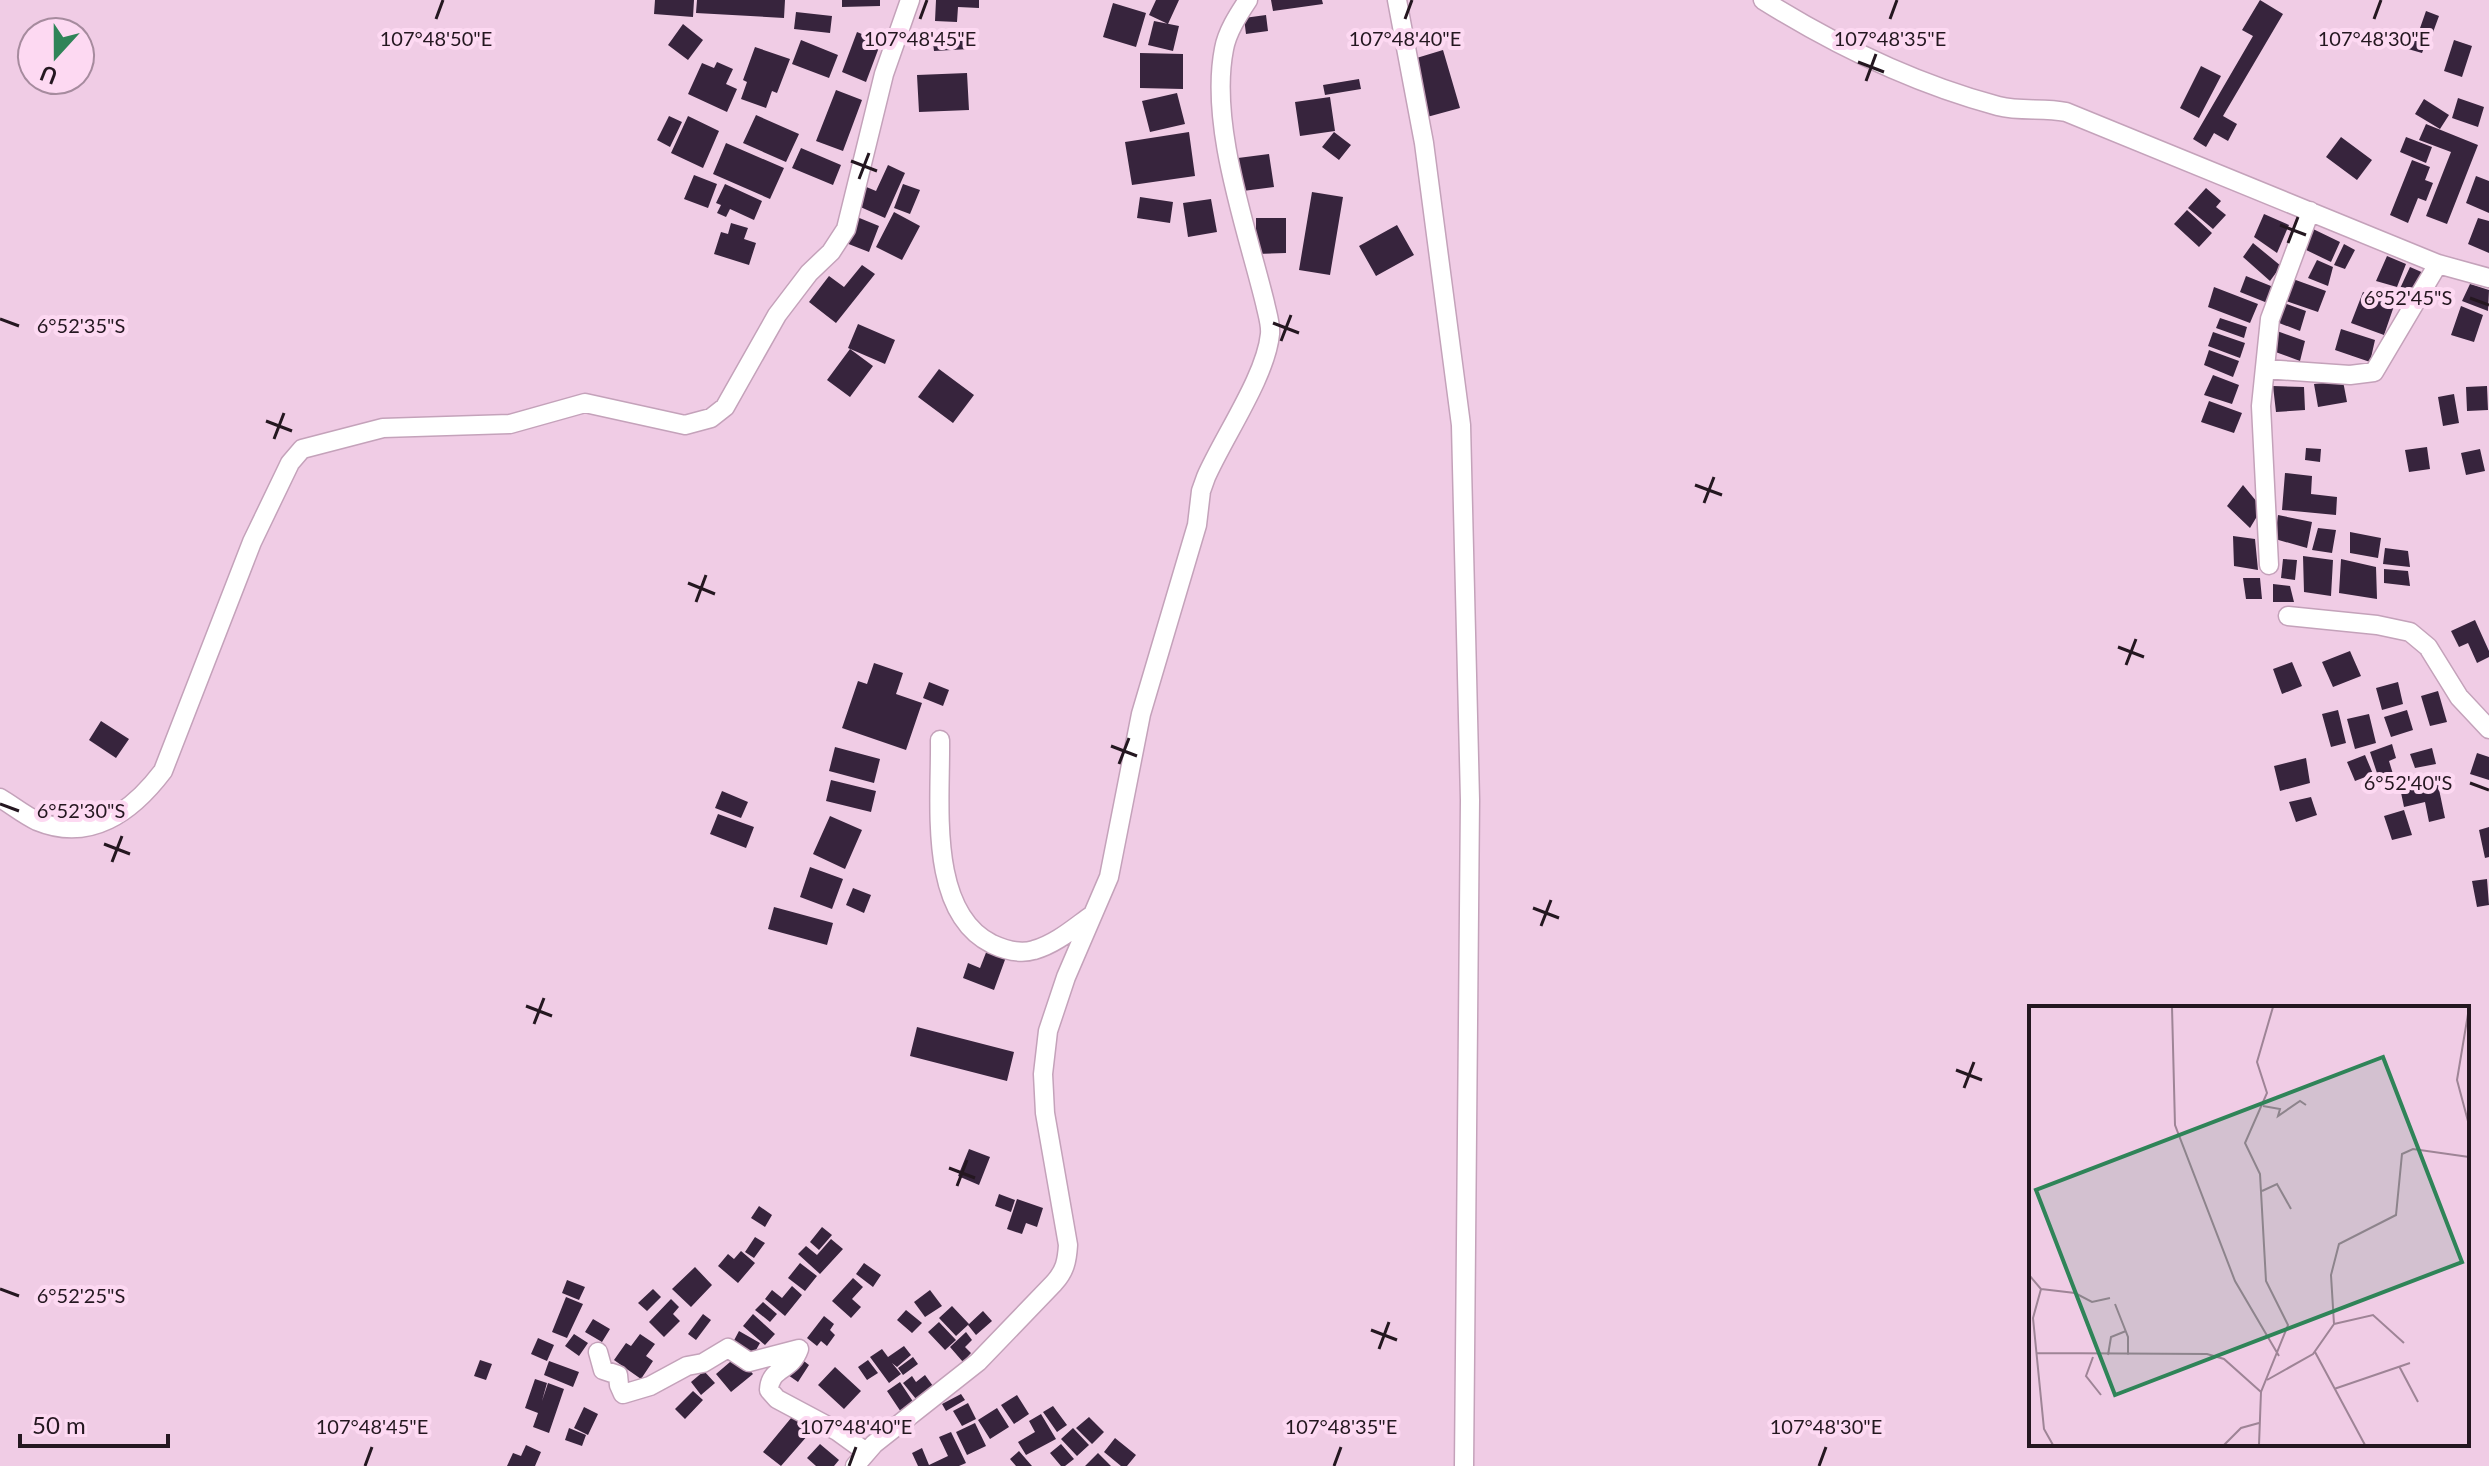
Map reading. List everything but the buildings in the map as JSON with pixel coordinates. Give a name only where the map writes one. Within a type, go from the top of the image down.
[{"type":"street","points":[[0,798],[35,820],[66,829],[93,826],[145,795],[163,771],[252,542],[290,463],[302,449],[383,428],[525,421],[585,403],[685,425],[711,418],[725,407],[777,315],[809,273],[831,252],[846,229],[884,74],[910,0]]},
{"type":"street","points":[[598,1352],[603,1370],[618,1375],[623,1394],[650,1386],[687,1366],[703,1363],[728,1348],[749,1362],[799,1349],[796,1359],[787,1368],[776,1372],[769,1381],[769,1390],[777,1399],[837,1431],[861,1459],[978,1362],[1063,1273],[1068,1245],[1045,1113],[1043,1074],[1048,1031],[1066,977],[1109,877],[1141,714],[1197,525],[1201,491],[1269,345],[1270,329],[1265,303],[1222,121],[1224,48],[1248,0]]},
{"type":"street","points":[[1397,0],[1424,143],[1461,425],[1470,800],[1464,1466]]},
{"type":"street","points":[[1763,0],[1814,32],[1943,90],[2002,107],[2066,112],[2438,264],[2489,278]]},
{"type":"street","points":[[2269,565],[2261,406],[2270,319],[2310,211]]},
{"type":"street","points":[[2265,369],[2350,375],[2374,372],[2438,264]]},
{"type":"street","points":[[2288,616],[2395,627],[2410,632],[2428,647],[2459,697],[2489,729]]},
{"type":"street","points":[[940,740],[944,867],[952,902],[967,925],[996,946],[1013,951],[1032,951],[1049,944],[1092,915]]}]
